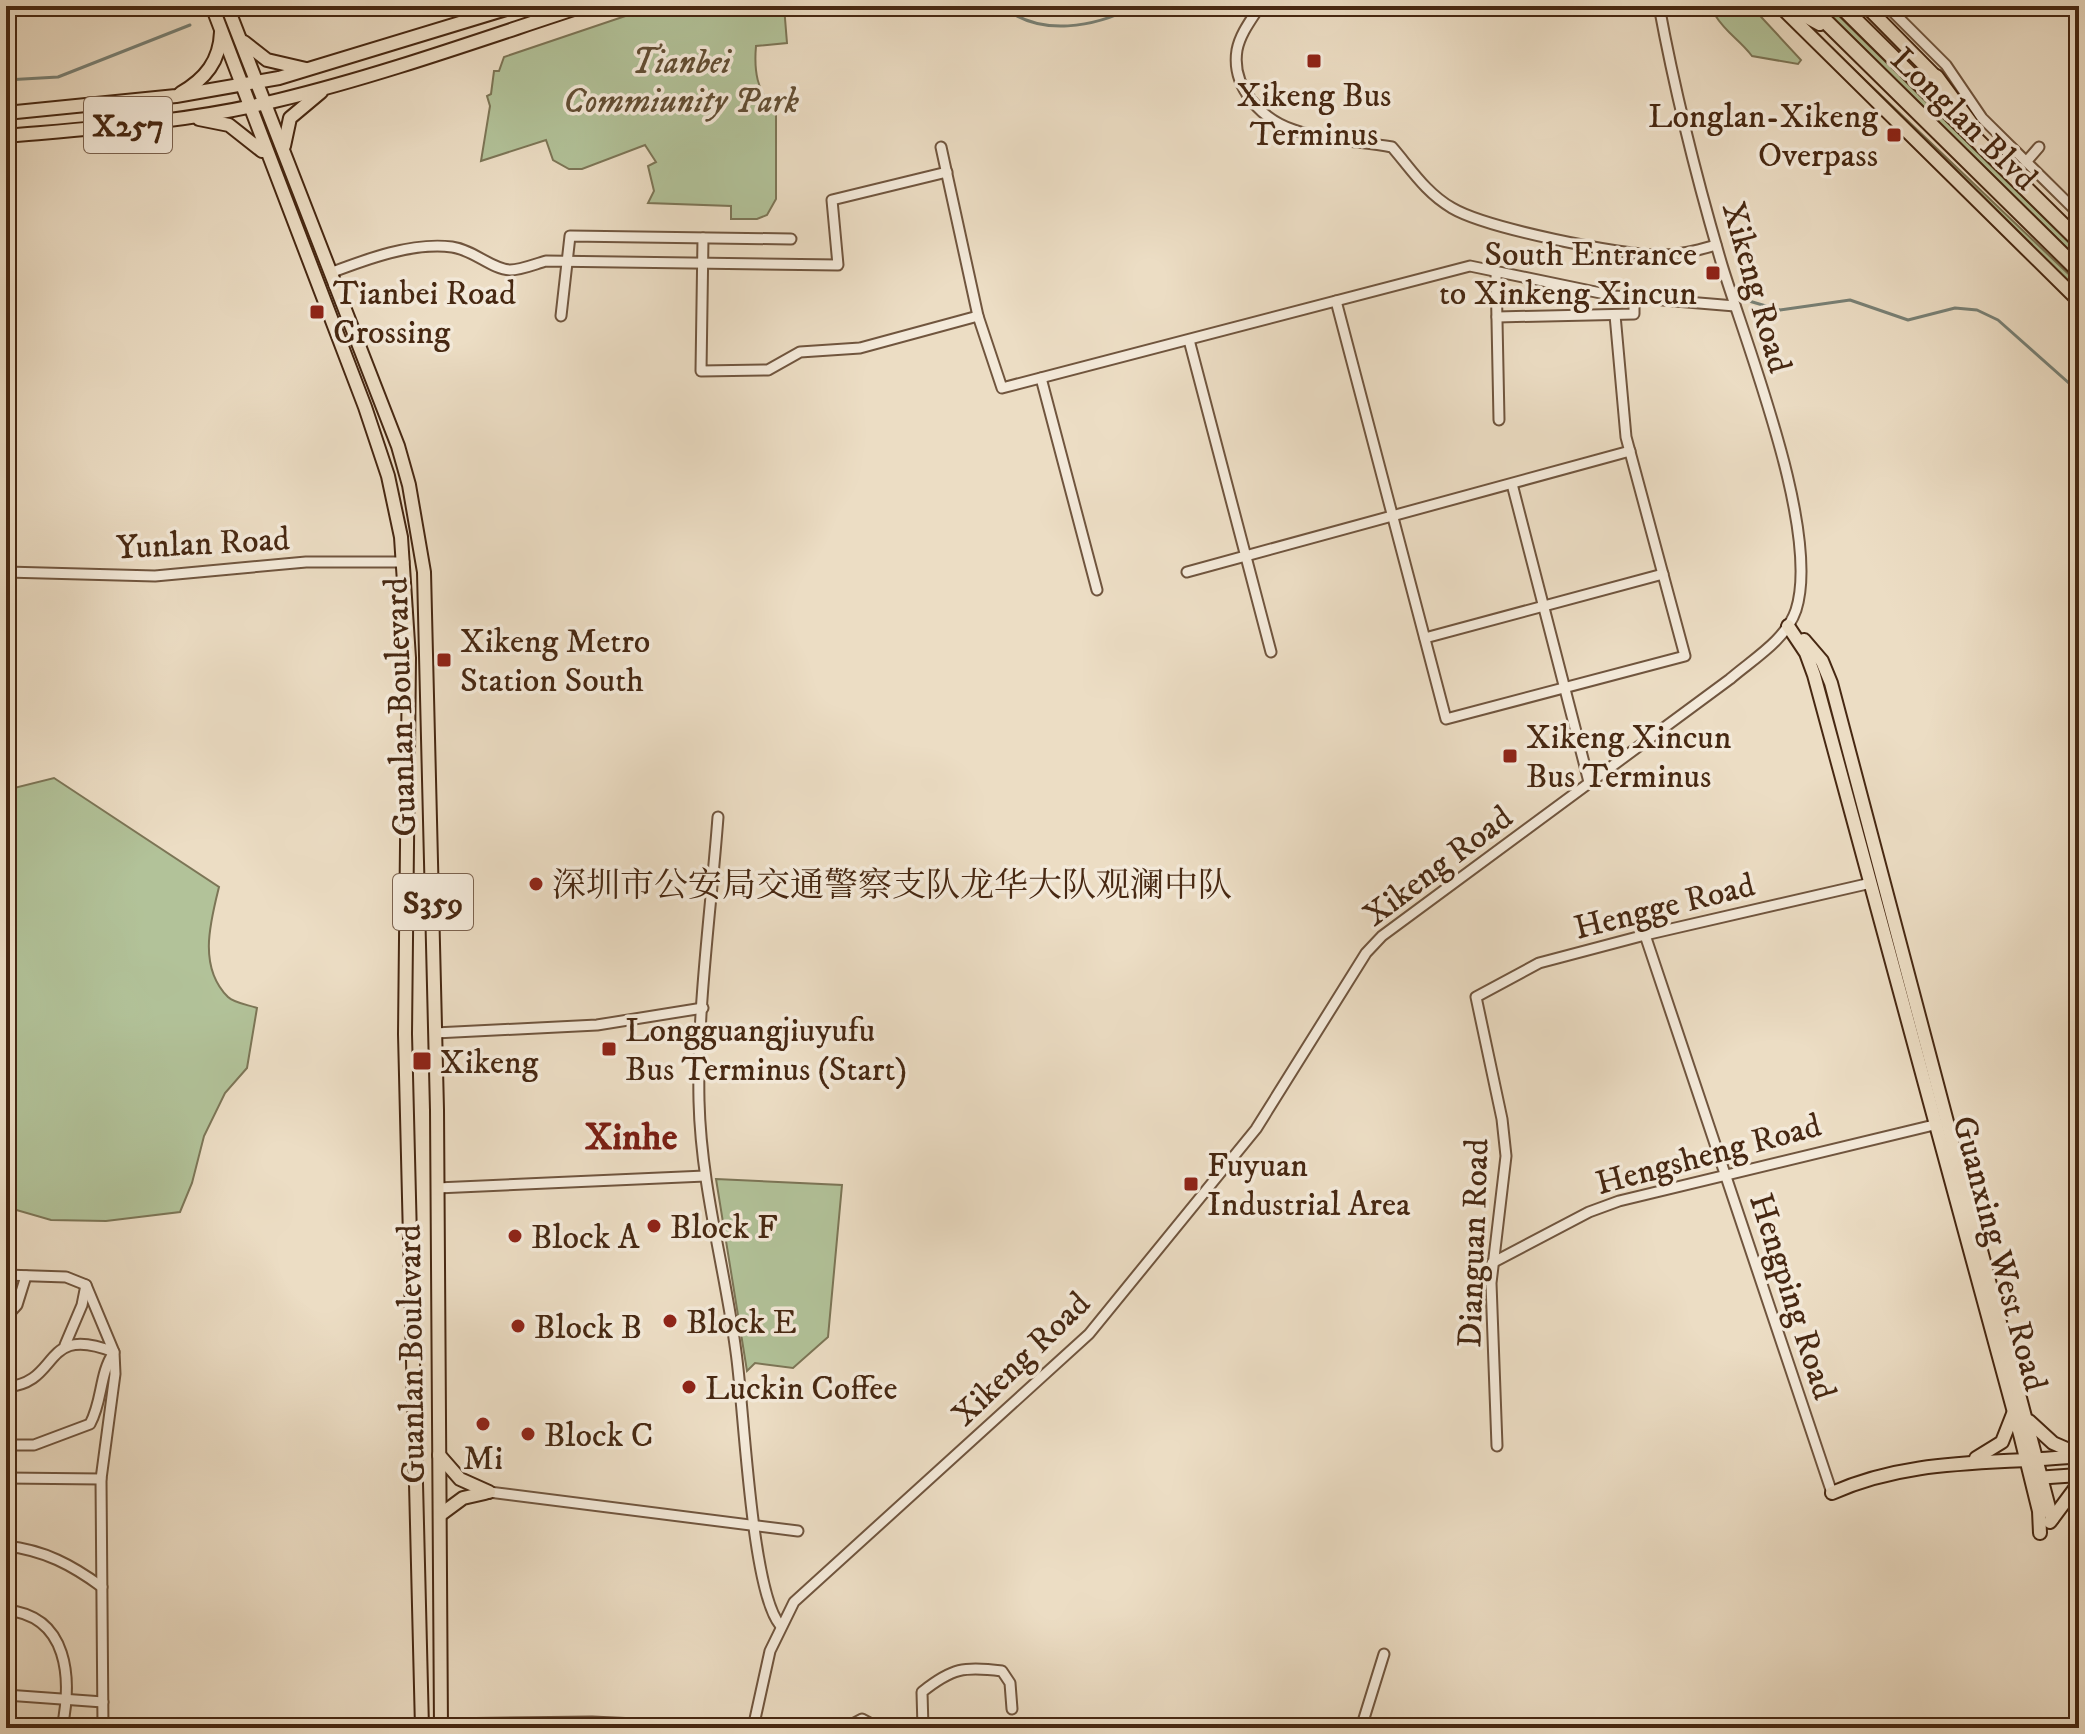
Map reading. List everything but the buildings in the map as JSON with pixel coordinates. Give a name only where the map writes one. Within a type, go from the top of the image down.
[{"type":"highway","points":[[1789,6],[1832,29]]},
{"type":"highway","name":"Longlan Blvd","points":[[1810,6],[2079,271]]},
{"type":"highway","name":"Longlan Blvd","points":[[1841,6],[2079,241]]},
{"type":"highway","points":[[1936,77],[1996,160]]},
{"type":"main road","name":"Guanlan Boulevard","points":[[212,6],[379,447],[396,507],[404,562],[409,658],[405,1034],[422,1728]]},
{"type":"main road","name":"Guanlan Boulevard","points":[[227,6],[398,446],[409,485],[424,572],[435,1033],[441,1726]]},
{"type":"main road","points":[[257,83],[317,69],[516,6]]},
{"type":"main road","points":[[265,103],[410,64],[583,6]]},
{"type":"main road","points":[[1780,6],[2079,301]]},
{"type":"main road","points":[[1866,6],[1936,77]]},
{"type":"main road","points":[[176,96],[202,77],[215,62],[222,29]]},
{"type":"main road","points":[[237,33],[253,51],[274,63],[317,69]]},
{"type":"main road","points":[[403,42],[410,64]]},
{"type":"main road","name":"X257","points":[[6,113],[176,96],[257,83]]},
{"type":"main road","points":[[285,157],[284,134],[290,118],[314,97],[339,84]]},
{"type":"main road","name":"X257","points":[[6,136],[188,117],[265,103]]},
{"type":"main road","points":[[188,117],[229,125],[255,143],[268,159]]},
{"type":"main road","name":"Guanxing West Road","points":[[1788,626],[1811,665],[2026,1415],[2032,1460]]},
{"type":"main road","name":"Guanxing West Road","points":[[1788,626],[1818,654],[1831,683],[2013,1407],[2052,1519],[2040,1533],[2037,1478]]},
{"type":"main road","points":[[1959,1462],[1985,1454],[2002,1442],[2011,1424],[2013,1407]]},
{"type":"main road","points":[[2026,1415],[2041,1434],[2079,1455]]},
{"type":"main road","points":[[439,1455],[460,1479],[489,1492]]},
{"type":"main road","points":[[1832,1493],[1902,1469],[1959,1462],[2079,1455]]},
{"type":"main road","points":[[2037,1478],[2079,1475]]},
{"type":"main road","points":[[2052,1519],[2079,1483]]},
{"type":"main road","points":[[440,1515],[463,1498],[489,1492]]},
{"type":"street","points":[[1260,6],[1240,39],[1238,70],[1250,100],[1279,124],[1306,134],[1392,147],[1430,192],[1453,209],[1492,224],[1641,254],[1675,254],[1716,245]]},
{"type":"street","name":"Xikeng Road","points":[[753,1728],[770,1651],[780,1625],[794,1602],[1089,1334],[1256,1129],[1366,953],[1382,936],[1730,679],[1788,626],[1802,581],[1799,531],[1716,245],[1659,6]]},
{"type":"street","points":[[1887,6],[1946,65],[1982,118],[2079,214]]},
{"type":"street","points":[[941,147],[978,316],[1002,388],[1470,266],[1634,299],[1735,306]]},
{"type":"street","points":[[2026,162],[2039,147]]},
{"type":"street","points":[[330,273],[369,258],[432,247],[451,247],[478,253],[497,266],[511,270],[546,261],[838,265],[832,200],[947,172]]},
{"type":"street","points":[[561,316],[570,236],[791,239]]},
{"type":"street","points":[[703,238],[701,371],[768,370],[800,352],[860,348],[978,316]]},
{"type":"street","points":[[1496,271],[1499,420]]},
{"type":"street","points":[[1497,317],[1634,314],[1634,299]]},
{"type":"street","points":[[1336,301],[1446,719],[1685,656],[1630,451],[1615,315]]},
{"type":"street","points":[[1189,340],[1271,652]]},
{"type":"street","points":[[1041,378],[1097,590]]},
{"type":"street","points":[[1187,572],[1630,451]]},
{"type":"street","points":[[1512,484],[1589,782]]},
{"type":"street","name":"Yunlan Road","points":[[6,572],[155,576],[306,562],[404,562]]},
{"type":"street","points":[[1425,638],[1663,574]]},
{"type":"street","points":[[718,817],[699,1087],[705,1176],[736,1351],[754,1526],[769,1607],[780,1625]]},
{"type":"street","name":"Hengge Road","points":[[1476,997],[1539,963],[1871,883]]},
{"type":"street","name":"Hengping Road","points":[[1645,935],[1832,1493]]},
{"type":"street","name":"Dianguan Road","points":[[1476,997],[1505,1146],[1492,1263],[1497,1446]]},
{"type":"street","points":[[435,1033],[597,1025],[703,1008]]},
{"type":"street","name":"Hengsheng Road","points":[[1492,1263],[1603,1207],[1942,1122]]},
{"type":"street","points":[[437,1188],[705,1176]]},
{"type":"street","points":[[6,1275],[66,1277],[86,1285],[114,1352],[115,1374],[101,1479],[103,1728]]},
{"type":"street","points":[[6,1317],[17,1305],[26,1276]]},
{"type":"street","points":[[6,1387],[20,1386],[37,1375],[65,1345],[82,1305],[86,1285]]},
{"type":"street","points":[[65,1345],[79,1342],[114,1352]]},
{"type":"street","points":[[6,1445],[34,1445],[90,1424],[100,1408],[104,1365],[114,1352]]},
{"type":"street","points":[[6,1478],[101,1479]]},
{"type":"street","points":[[489,1492],[798,1531]]},
{"type":"street","points":[[6,1546],[30,1548],[59,1559],[102,1587]]},
{"type":"street","points":[[6,1610],[35,1619],[50,1631],[64,1651],[68,1699],[62,1728]]},
{"type":"street","points":[[1361,1728],[1384,1654]]},
{"type":"street","points":[[923,1728],[922,1692],[955,1670],[1002,1671],[1010,1683],[1012,1709]]},
{"type":"street","points":[[6,1695],[103,1702]]},
{"type":"street","points":[[845,1728],[862,1719],[879,1728]]},
{"type":"street","points":[[441,1726],[592,1722],[724,1728]]},
{"type":"green space","name":"Tianbei Commiunity Park","points":[[655,6],[784,6],[787,43],[756,46],[755,63],[760,88],[776,109],[776,199],[767,215],[757,219],[731,219],[731,206],[648,203],[654,191],[648,166],[656,162],[645,145],[582,169],[569,169],[553,160],[546,140],[481,161],[490,106],[487,96],[491,94],[494,71],[499,71],[504,57]]},
{"type":"green space","points":[[1717,6],[1751,6],[1801,60],[1798,64],[1752,56],[1715,15]]},
{"type":"green space","points":[[1821,6],[1829,6],[2079,252],[2079,260]]},
{"type":"green space","points":[[1801,19],[2079,284],[2079,295]]},
{"type":"green space","points":[[54,778],[219,887],[209,944],[213,972],[228,997],[257,1008],[247,1068],[225,1093],[204,1136],[192,1183],[180,1212],[106,1221],[51,1220],[6,1207],[6,790]]},
{"type":"green space","points":[[716,1179],[842,1185],[828,1337],[793,1368],[755,1363],[747,1371]]},
{"type":"waterway","points":[[1002,6],[1017,16],[1050,26],[1086,24],[1136,6]]},
{"type":"waterway","points":[[6,80],[58,77],[190,25]]},
{"type":"waterway","points":[[1749,301],[1780,310],[1850,300],[1908,320],[1955,308],[1977,310],[1998,320],[2079,392]]},
{"type":"place","name":"Xikeng Bus Terminus","points":[[1314,61]]},
{"type":"place","name":"Longlan-Xikeng Overpass","points":[[1894,135]]},
{"type":"place","name":"South Entrance to Xinkeng Xincun","points":[[1713,273]]},
{"type":"place","name":"Tianbei Road Crossing","points":[[317,312]]},
{"type":"place","name":"Xikeng Metro Station South","points":[[444,660]]},
{"type":"place","name":"Xikeng Xincun Bus Terminus","points":[[1510,756]]},
{"type":"place","name":"深圳市公安局交通警察支队龙华大队观澜中队","points":[[536,884]]},
{"type":"place","name":"Longguangjiuyufu Bus Terminus (Start)","points":[[609,1049]]},
{"type":"place","name":"Xikeng","points":[[422,1061]]},
{"type":"place","name":"Fuyuan Industrial Area","points":[[1191,1184]]},
{"type":"place","name":"Block F","points":[[654,1226]]},
{"type":"place","name":"Block A","points":[[515,1236]]},
{"type":"place","name":"Block E","points":[[670,1321]]},
{"type":"place","name":"Block B","points":[[518,1326]]},
{"type":"place","name":"Luckin Coffee","points":[[689,1387]]},
{"type":"place","name":"Mi","points":[[483,1424]]},
{"type":"place","name":"Block C","points":[[528,1434]]},
{"type":"district","name":"Xinhe","points":[[631,1136]]}]
